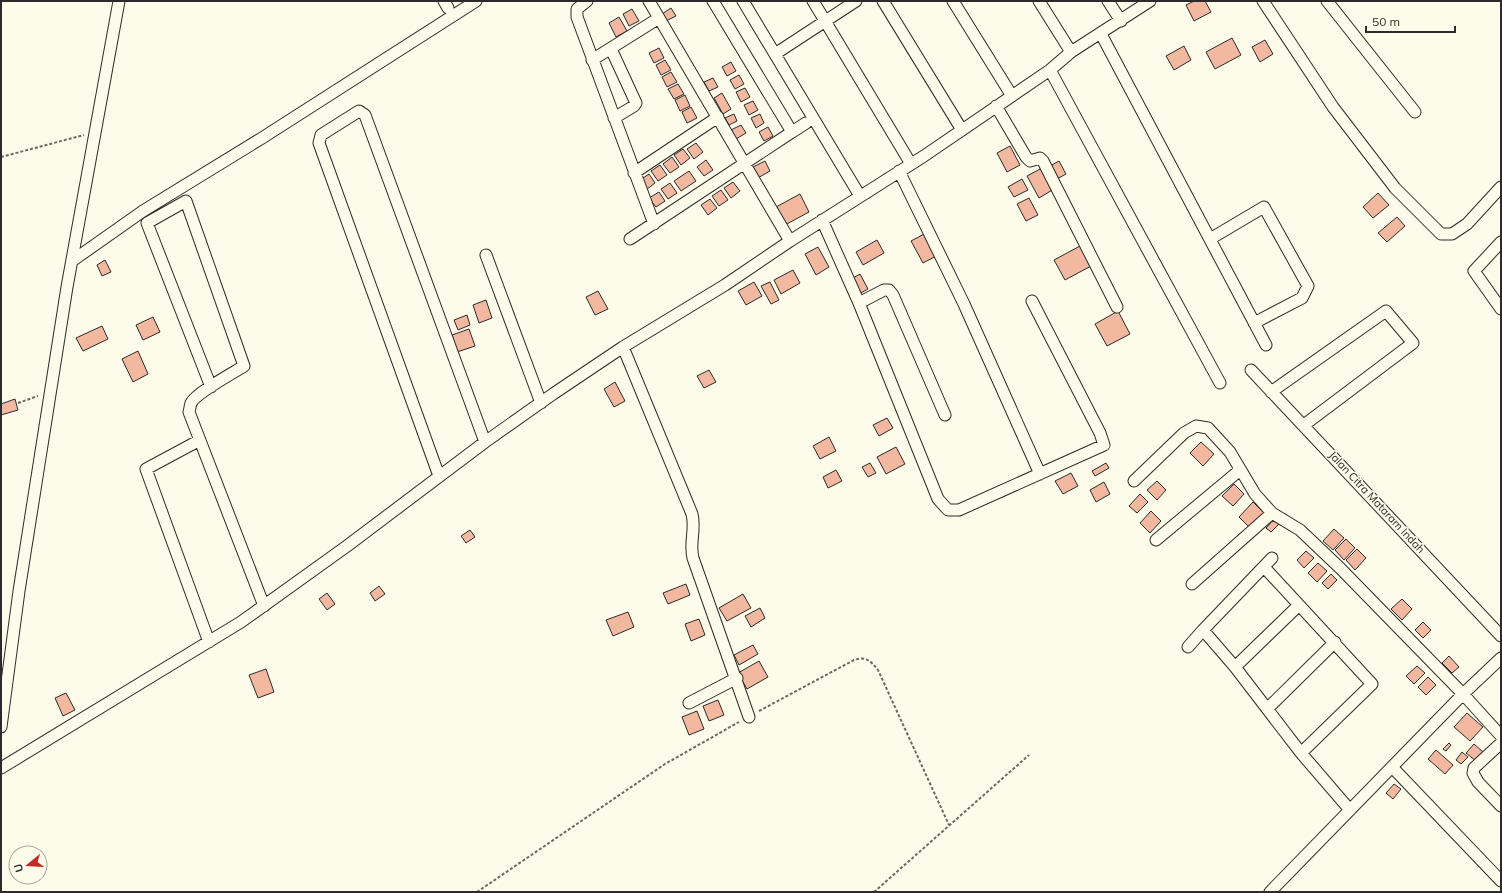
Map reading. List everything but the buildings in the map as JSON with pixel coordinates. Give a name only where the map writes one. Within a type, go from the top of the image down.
[{"type":"street","points":[[1,727],[19,591],[72,261],[119,1]]},
{"type":"street","points":[[72,261],[143,211],[262,138],[476,1]]},
{"type":"street","points":[[587,1],[577,8],[576,13],[592,60],[654,224]]},
{"type":"street","points":[[649,1],[790,240]]},
{"type":"street","points":[[713,1],[792,132]]},
{"type":"street","points":[[743,1],[860,196]]},
{"type":"street","points":[[814,1],[911,164]]},
{"type":"street","points":[[775,54],[856,1]]},
{"type":"street","points":[[883,1],[962,130]]},
{"type":"street","points":[[953,1],[1012,96]]},
{"type":"street","points":[[1039,1],[1070,52]]},
{"type":"street","points":[[1108,1],[1121,21]]},
{"type":"street","points":[[1,768],[208,642],[264,606],[485,442],[623,347],[724,285],[790,240],[911,164],[1050,70],[1070,52],[1101,34],[1150,1]]},
{"type":"street","points":[[1263,1],[1315,82],[1395,188],[1441,234],[1452,234],[1467,224],[1501,187]]},
{"type":"street","points":[[1326,1],[1415,112]]},
{"type":"street","points":[[592,60],[659,18]]},
{"type":"street","points":[[1101,34],[1266,345]]},
{"type":"street","points":[[611,49],[636,103],[634,106],[614,118]]},
{"type":"street","points":[[1050,70],[1220,383]]},
{"type":"street","points":[[996,106],[1026,157],[1030,161],[1040,158],[1043,161],[1117,307]]},
{"type":"street","points":[[439,476],[318,143],[321,135],[359,111],[365,115],[485,442]]},
{"type":"street","points":[[634,173],[718,117]]},
{"type":"street","points":[[630,240],[806,123]]},
{"type":"street","points":[[899,171],[960,295],[1038,470]]},
{"type":"street","points":[[210,387],[148,223],[186,201],[244,366],[196,396],[191,403],[189,412],[264,606]]},
{"type":"street","points":[[1210,239],[1264,207],[1308,286],[1306,293],[1302,298],[1254,323]]},
{"type":"street","points":[[822,220],[859,302],[938,499],[948,510],[960,510],[1038,470],[1104,445],[1101,436],[1032,301]]},
{"type":"street","points":[[1501,242],[1474,271],[1501,309]]},
{"type":"street","points":[[486,255],[541,403]]},
{"type":"street","points":[[859,302],[884,290],[889,290],[893,295],[945,415]]},
{"type":"street","points":[[1271,392],[1386,311],[1413,343],[1304,425]]},
{"type":"street","points":[[623,347],[692,514],[693,522],[691,550],[750,717]]},
{"type":"street","name":"Jalan Citra Mataram Indah","points":[[1251,370],[1501,636]]},
{"type":"street","points":[[1134,481],[1184,433],[1196,426],[1208,428],[1230,452],[1255,494],[1272,513],[1300,530],[1316,545],[1463,694],[1501,736]]},
{"type":"street","points":[[200,440],[146,469],[208,642]]},
{"type":"street","points":[[1156,540],[1240,470]]},
{"type":"street","points":[[1192,584],[1272,513]]},
{"type":"street","points":[[1188,647],[1272,558]]},
{"type":"street","points":[[1264,567],[1335,642],[1372,684],[1301,753]]},
{"type":"street","points":[[1236,667],[1299,604]]},
{"type":"street","points":[[1203,630],[1236,667],[1301,753],[1350,810]]},
{"type":"street","points":[[1267,709],[1335,642]]},
{"type":"street","points":[[1270,892],[1393,768],[1463,694],[1501,658]]},
{"type":"street","points":[[689,703],[737,678]]},
{"type":"street","points":[[1501,743],[1474,768],[1473,772],[1478,782],[1501,806]]},
{"type":"street","points":[[1393,768],[1501,881]]},
{"type":"path","points":[[1,157],[95,132]]},
{"type":"path","points":[[18,403],[51,392]]},
{"type":"path","points":[[477,892],[664,764],[704,740],[860,658],[868,659],[878,670],[949,826]]},
{"type":"path","points":[[874,892],[1029,755]]}]
